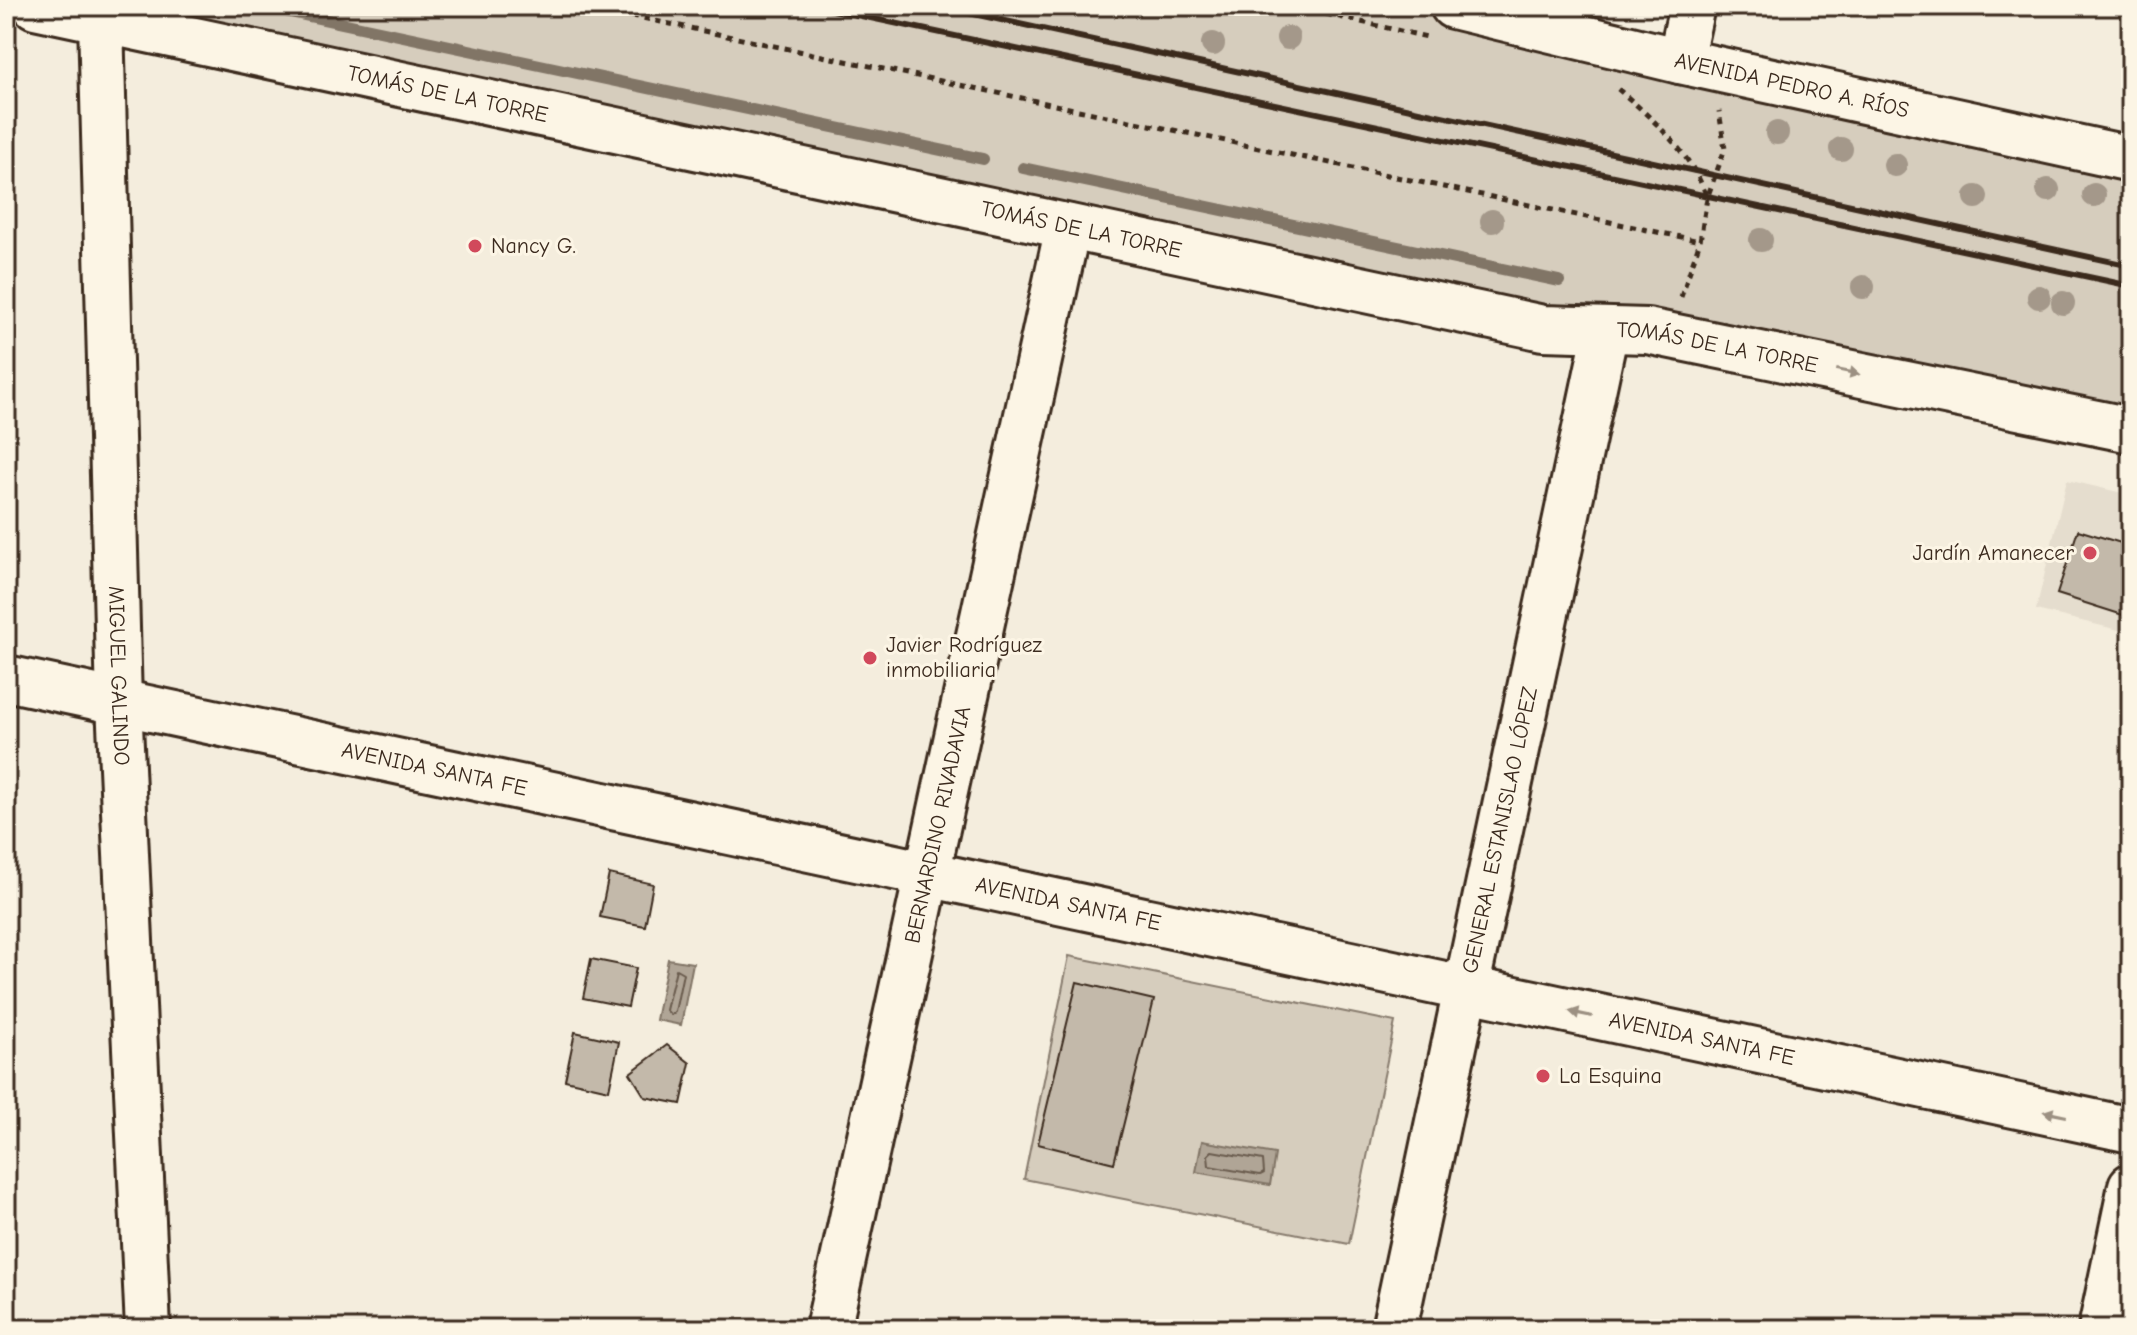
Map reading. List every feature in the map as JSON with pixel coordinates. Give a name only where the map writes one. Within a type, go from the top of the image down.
[{"type":"street","name":"TOMÁS DE LA TORRE","points":[[35,6],[1543,328],[1647,331],[2131,430]]},
{"type":"street","name":"AVENIDA PEDRO A. RÍOS","points":[[1453,6],[1693,64],[2131,159]]},
{"type":"street","points":[[1692,6],[1693,64]]},
{"type":"street","name":"MIGUEL GALINDO","points":[[101,20],[119,703],[148,1329]]},
{"type":"street","name":"BERNARDINO RIVADAVIA","points":[[828,1329],[1068,227]]},
{"type":"street","name":"GENERAL ESTANISLAO LÓPEZ","points":[[1394,1329],[1606,330]]},
{"type":"street","name":"AVENIDA SANTA FE","points":[[6,678],[2131,1130]]},
{"type":"street","points":[[2101,1329],[2131,1186]]},
{"type":"path","points":[[585,6],[1700,241]]},
{"type":"path","points":[[1675,308],[1700,241],[1707,198],[1725,149],[1724,127],[1693,64]]},
{"type":"path","points":[[1616,88],[1647,115],[1698,172],[1707,198]]},
{"type":"shaded area","points":[[35,6],[1453,6],[2131,159],[2131,430]]},
{"type":"shaded area","name":"Jardín Amanecer","points":[[2067,480],[2131,495],[2131,633],[2036,610]]},
{"type":"shaded area","points":[[1069,956],[1395,1022],[1349,1244],[1024,1179]]},
{"type":"water","points":[[668,959],[693,963],[681,1025],[656,1020]]},
{"type":"water","points":[[1202,1141],[1275,1154],[1270,1185],[1196,1172]]},
{"type":"building","points":[[2078,530],[2131,546],[2131,599],[2126,616],[2057,594]]},
{"type":"building","points":[[609,874],[653,884],[645,926],[600,917]]},
{"type":"building","points":[[591,959],[636,968],[628,1007],[583,998]]},
{"type":"building","points":[[1077,982],[1154,1000],[1114,1163],[1038,1144]]},
{"type":"building","points":[[575,1032],[619,1042],[609,1090],[565,1080]]},
{"type":"building","points":[[667,1045],[690,1063],[681,1104],[645,1097],[630,1073]]},
{"type":"waterway","points":[[285,11],[983,159]]},
{"type":"waterway","points":[[1023,168],[1559,281]]},
{"type":"railway","points":[[814,6],[2131,286]]},
{"type":"railway","points":[[937,6],[2131,266]]},
{"type":"place","name":"Nancy G.","points":[[475,246]]},
{"type":"place","name":"Jardín Amanecer","points":[[2090,553]]},
{"type":"place","name":"Javier Rodríguez inmobiliaria","points":[[870,658]]},
{"type":"place","name":"La Esquina","points":[[1543,1076]]}]
